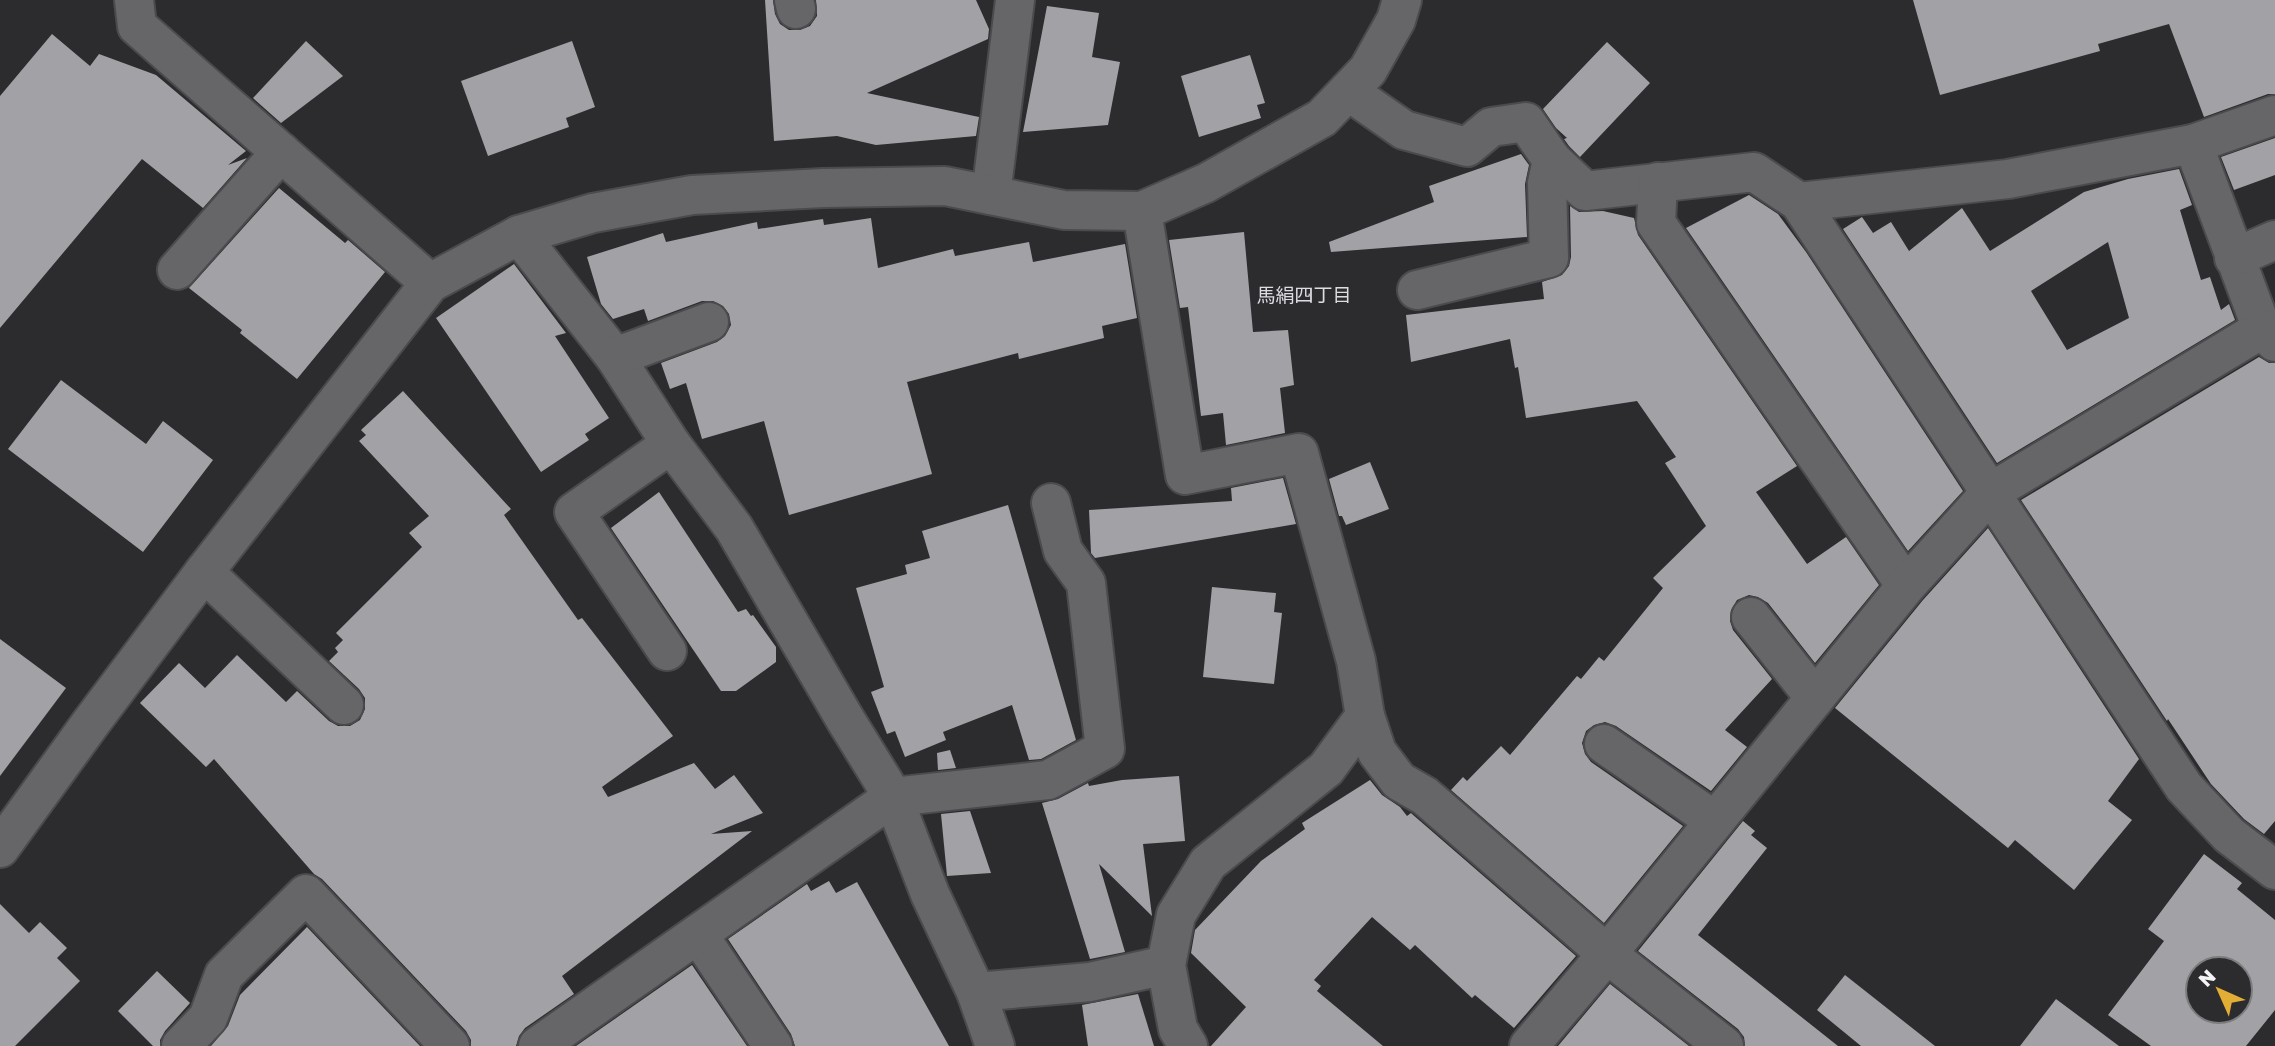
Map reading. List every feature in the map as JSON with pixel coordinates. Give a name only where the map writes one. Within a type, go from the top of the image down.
[{"type":"street","points":[[134,0],[138,26],[430,283]]},
{"type":"street","points":[[991,195],[1015,0]]},
{"type":"street","points":[[0,848],[204,572],[430,283],[519,235],[593,213],[692,195],[823,188],[945,186],[1064,210],[1142,211],[1206,183],[1322,117],[1368,70],[1396,20],[1402,0]]},
{"type":"street","points":[[1348,91],[1405,130],[1467,147],[1491,127],[1526,122],[1552,160],[1585,191],[1754,172],[1799,202],[2184,787],[2230,835],[2275,870]]},
{"type":"street","points":[[1799,202],[2008,179],[2193,144],[2275,115]]},
{"type":"street","points":[[1528,1046],[1906,586],[1991,492],[2268,336],[2234,258],[2193,144]]},
{"type":"street","points":[[177,270],[281,152]]},
{"type":"street","points":[[1417,290],[1549,258],[1547,183],[1552,160]]},
{"type":"street","points":[[1658,182],[1656,223],[1906,586]]},
{"type":"street","points":[[1142,211],[1185,475],[1299,453],[1356,661],[1365,716],[1377,752],[1399,781],[1425,796],[1606,954],[1724,1046]]},
{"type":"street","points":[[519,235],[615,357],[671,444],[734,528],[893,797],[930,894],[976,992],[995,1046]]},
{"type":"street","points":[[2234,258],[2275,240]]},
{"type":"street","points":[[615,357],[709,322]]},
{"type":"street","points":[[667,651],[574,512],[671,444]]},
{"type":"street","points":[[538,1046],[893,797],[1048,780],[1105,749],[1086,583],[1063,551],[1051,503]]},
{"type":"street","points":[[204,572],[344,705]]},
{"type":"street","points":[[1751,617],[1815,698]]},
{"type":"street","points":[[1188,1046],[1178,1029],[1166,965],[1176,915],[1208,863],[1326,769],[1365,716]]},
{"type":"street","points":[[1604,744],[1715,821]]},
{"type":"street","points":[[181,1046],[208,1018],[224,975],[306,894],[450,1046]]},
{"type":"street","points":[[698,934],[773,1046]]},
{"type":"street","points":[[976,992],[1090,982],[1166,965]]},
{"type":"building","points":[[765,0],[773,0],[780,24],[789,30],[800,30],[810,26],[817,16],[816,0],[976,0],[989,29],[988,39],[867,93],[979,117],[976,136],[876,145],[837,136],[774,141]]},
{"type":"building","points":[[1913,0],[2275,0],[2275,94],[2268,94],[2204,117],[2169,24],[2098,44],[2100,51],[1940,95]]},
{"type":"building","points":[[1047,6],[1099,13],[1092,57],[1120,62],[1108,125],[1023,132]]},
{"type":"building","points":[[52,34],[90,66],[99,54],[156,75],[246,151],[228,165],[247,158],[203,208],[142,159],[0,328],[0,96]]},
{"type":"building","points":[[306,41],[343,76],[281,123],[253,98]]},
{"type":"building","points":[[572,41],[595,107],[566,118],[569,127],[488,156],[461,81]]},
{"type":"building","points":[[1607,42],[1650,83],[1580,157],[1543,109]]},
{"type":"building","points":[[1250,55],[1265,103],[1257,105],[1261,118],[1199,137],[1181,76]]},
{"type":"building","points":[[2275,138],[2275,175],[2234,190],[2221,157]]},
{"type":"building","points":[[1521,154],[1529,165],[1525,184],[1527,237],[1331,252],[1329,242],[1434,202],[1429,186]]},
{"type":"building","points":[[2179,169],[2192,205],[2180,210],[2201,280],[2210,277],[2221,310],[2229,304],[2235,320],[1997,463],[1843,229],[1862,217],[1873,233],[1891,222],[1909,251],[1962,208],[1990,251],[2084,192],[2128,179]],"holes":[[[2108,242],[2129,318],[2067,350],[2031,291]]]},
{"type":"building","points":[[279,188],[345,243],[348,240],[385,272],[297,379],[189,288]]},
{"type":"building","points":[[1749,195],[1778,214],[1806,252],[1963,491],[1908,551],[1686,228]]},
{"type":"building","points":[[1570,206],[1579,212],[1603,211],[1634,218],[1638,235],[1797,466],[1756,492],[1807,564],[1846,537],[1879,585],[1815,663],[1768,603],[1749,595],[1737,600],[1731,610],[1733,630],[1772,679],[1725,730],[1747,747],[1711,791],[1616,726],[1605,722],[1586,731],[1582,743],[1591,762],[1683,826],[1604,923],[1451,790],[1463,777],[1467,781],[1501,746],[1510,755],[1577,676],[1581,679],[1599,657],[1604,661],[1663,588],[1653,578],[1706,526],[1665,463],[1676,457],[1637,401],[1526,418],[1518,367],[1515,368],[1510,339],[1411,362],[1406,315],[1544,299],[1542,282],[1562,275],[1569,266]]},
{"type":"building","points":[[871,218],[878,268],[953,249],[955,256],[1029,242],[1033,262],[1125,244],[1137,318],[1102,326],[1104,338],[1019,359],[1018,353],[907,382],[932,474],[789,515],[764,421],[702,439],[686,383],[670,389],[661,363],[717,342],[725,336],[731,325],[729,314],[723,306],[713,301],[702,301],[648,321],[644,309],[613,319],[601,304],[587,257],[663,233],[666,242],[757,222],[758,229],[823,219],[824,225]]},
{"type":"building","points":[[1244,232],[1253,332],[1288,330],[1294,385],[1280,388],[1285,433],[1226,445],[1223,413],[1201,416],[1188,307],[1180,308],[1169,240]]},
{"type":"building","points":[[514,264],[566,333],[555,336],[609,418],[585,434],[589,440],[541,472],[436,318]]},
{"type":"building","points":[[2259,357],[2269,363],[2275,363],[2275,821],[2264,834],[2244,819],[2211,784],[2021,500]]},
{"type":"building","points":[[61,380],[146,444],[163,421],[213,460],[143,552],[8,449]]},
{"type":"building","points":[[403,391],[511,509],[504,515],[578,620],[582,618],[673,736],[602,787],[608,797],[694,763],[715,789],[734,775],[763,813],[711,834],[752,831],[562,976],[574,994],[525,1028],[516,1046],[471,1046],[466,1031],[322,879],[314,874],[214,759],[206,767],[140,703],[179,663],[205,688],[237,655],[286,702],[297,691],[338,726],[350,726],[360,720],[365,709],[365,698],[329,661],[338,652],[335,648],[343,640],[336,633],[422,547],[409,533],[429,516],[359,441],[366,435],[361,430]]},
{"type":"building","points":[[1370,462],[1389,509],[1346,525],[1342,516],[1339,516],[1329,479]]},
{"type":"building","points":[[1283,478],[1296,524],[1095,558],[1091,553],[1089,510],[1232,501],[1231,488]]},
{"type":"building","points":[[659,492],[738,612],[746,609],[753,615],[776,647],[776,662],[736,691],[721,691],[611,528]]},
{"type":"building","points":[[1008,505],[1076,740],[1041,759],[1029,760],[1012,705],[943,732],[946,740],[905,757],[895,731],[887,734],[871,692],[884,687],[856,588],[907,574],[905,565],[930,558],[922,531]]},
{"type":"building","points":[[1988,528],[2139,759],[2108,801],[2132,820],[2074,890],[2015,840],[2008,848],[1835,708],[1923,600]]},
{"type":"building","points":[[1212,587],[1276,593],[1274,612],[1282,613],[1274,684],[1203,677]]},
{"type":"building","points":[[0,639],[66,688],[0,776]]},
{"type":"building","points":[[950,750],[956,768],[938,770],[937,753]]},
{"type":"building","points":[[1179,776],[1185,841],[1143,844],[1152,916],[1099,864],[1125,952],[1090,959],[1042,803],[1058,799],[1088,783],[1089,786],[1122,780]]},
{"type":"building","points":[[1370,780],[1382,795],[1400,807],[1407,816],[1411,813],[1576,956],[1514,1028],[1475,995],[1472,998],[1415,945],[1410,950],[1372,917],[1314,980],[1321,986],[1317,991],[1383,1046],[1211,1046],[1246,1007],[1191,953],[1195,930],[1261,861],[1305,829],[1302,823]]},
{"type":"building","points":[[970,811],[991,873],[947,876],[941,814]]},
{"type":"building","points":[[1743,821],[1755,831],[1751,835],[1767,848],[1698,935],[1838,1046],[1745,1046],[1744,1037],[1738,1029],[1638,951]]},
{"type":"building","points":[[2204,854],[2242,883],[2237,889],[2275,920],[2275,1010],[2246,1046],[2151,1046],[2108,1015],[2164,941],[2148,929]]},
{"type":"building","points":[[829,881],[836,893],[857,882],[949,1046],[795,1046],[791,1034],[728,939],[807,884],[811,891]]},
{"type":"building","points":[[0,904],[29,933],[40,922],[67,948],[57,958],[80,981],[15,1046],[0,1046]]},
{"type":"building","points":[[307,927],[420,1046],[211,1046],[228,1026],[240,995]]},
{"type":"building","points":[[692,965],[747,1046],[576,1046]]},
{"type":"building","points":[[157,971],[190,1003],[165,1031],[160,1046],[153,1046],[118,1011]]},
{"type":"building","points":[[1845,975],[1935,1046],[1861,1046],[1817,1010]]},
{"type":"building","points":[[1610,984],[1689,1046],[1558,1046]]},
{"type":"building","points":[[1138,994],[1154,1046],[1088,1046],[1082,1005]]},
{"type":"building","points":[[2056,999],[2119,1046],[2020,1046]]},
{"type":"district","name":"馬絹四丁目","points":[[1304,295]]}]
